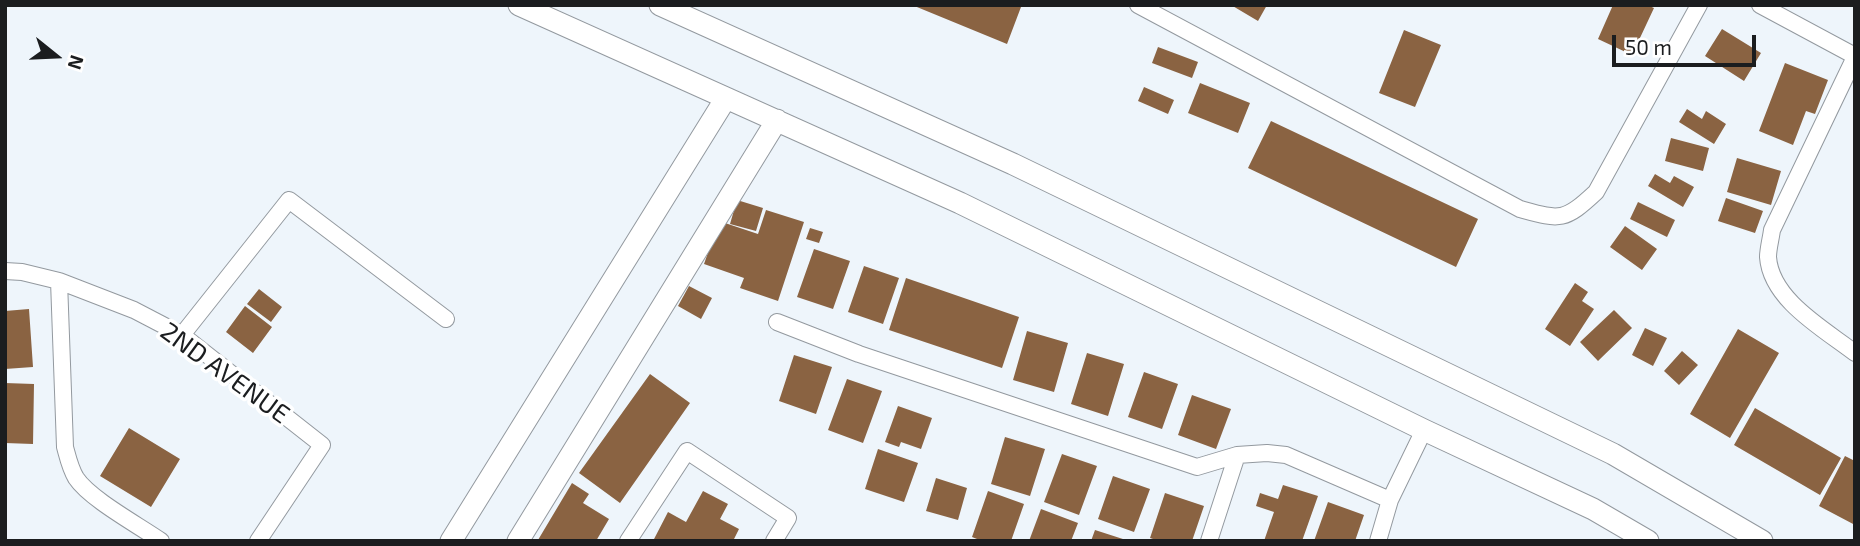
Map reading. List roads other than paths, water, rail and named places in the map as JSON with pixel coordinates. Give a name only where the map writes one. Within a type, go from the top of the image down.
[{"type":"street","points":[[519,5],[960,203],[1424,430],[1593,509],[1648,541]]},
{"type":"street","points":[[660,5],[1013,164],[1588,442],[1762,541]]},
{"type":"street","points":[[1138,5],[1520,209],[1557,219],[1578,209],[1596,192],[1699,5]]},
{"type":"street","points":[[1760,5],[1855,56],[1772,230],[1768,257],[1775,285],[1792,304],[1855,353]]},
{"type":"street","points":[[451,541],[726,98]]},
{"type":"street","points":[[518,541],[777,120]]},
{"type":"street","points":[[182,335],[289,200],[446,319]]},
{"type":"street","name":"2ND AVENUE","points":[[5,271],[22,272],[59,281],[134,310],[182,335],[322,445],[258,541]]},
{"type":"street","points":[[59,281],[65,447],[69,465],[77,480],[91,493],[161,541]]},
{"type":"street","points":[[777,322],[859,354],[1197,467],[1237,455],[1286,455],[1390,500]]},
{"type":"street","points":[[1378,541],[1390,500],[1424,430]]},
{"type":"street","points":[[628,541],[687,451],[788,518],[774,541]]},
{"type":"street","points":[[1209,541],[1237,455]]}]
